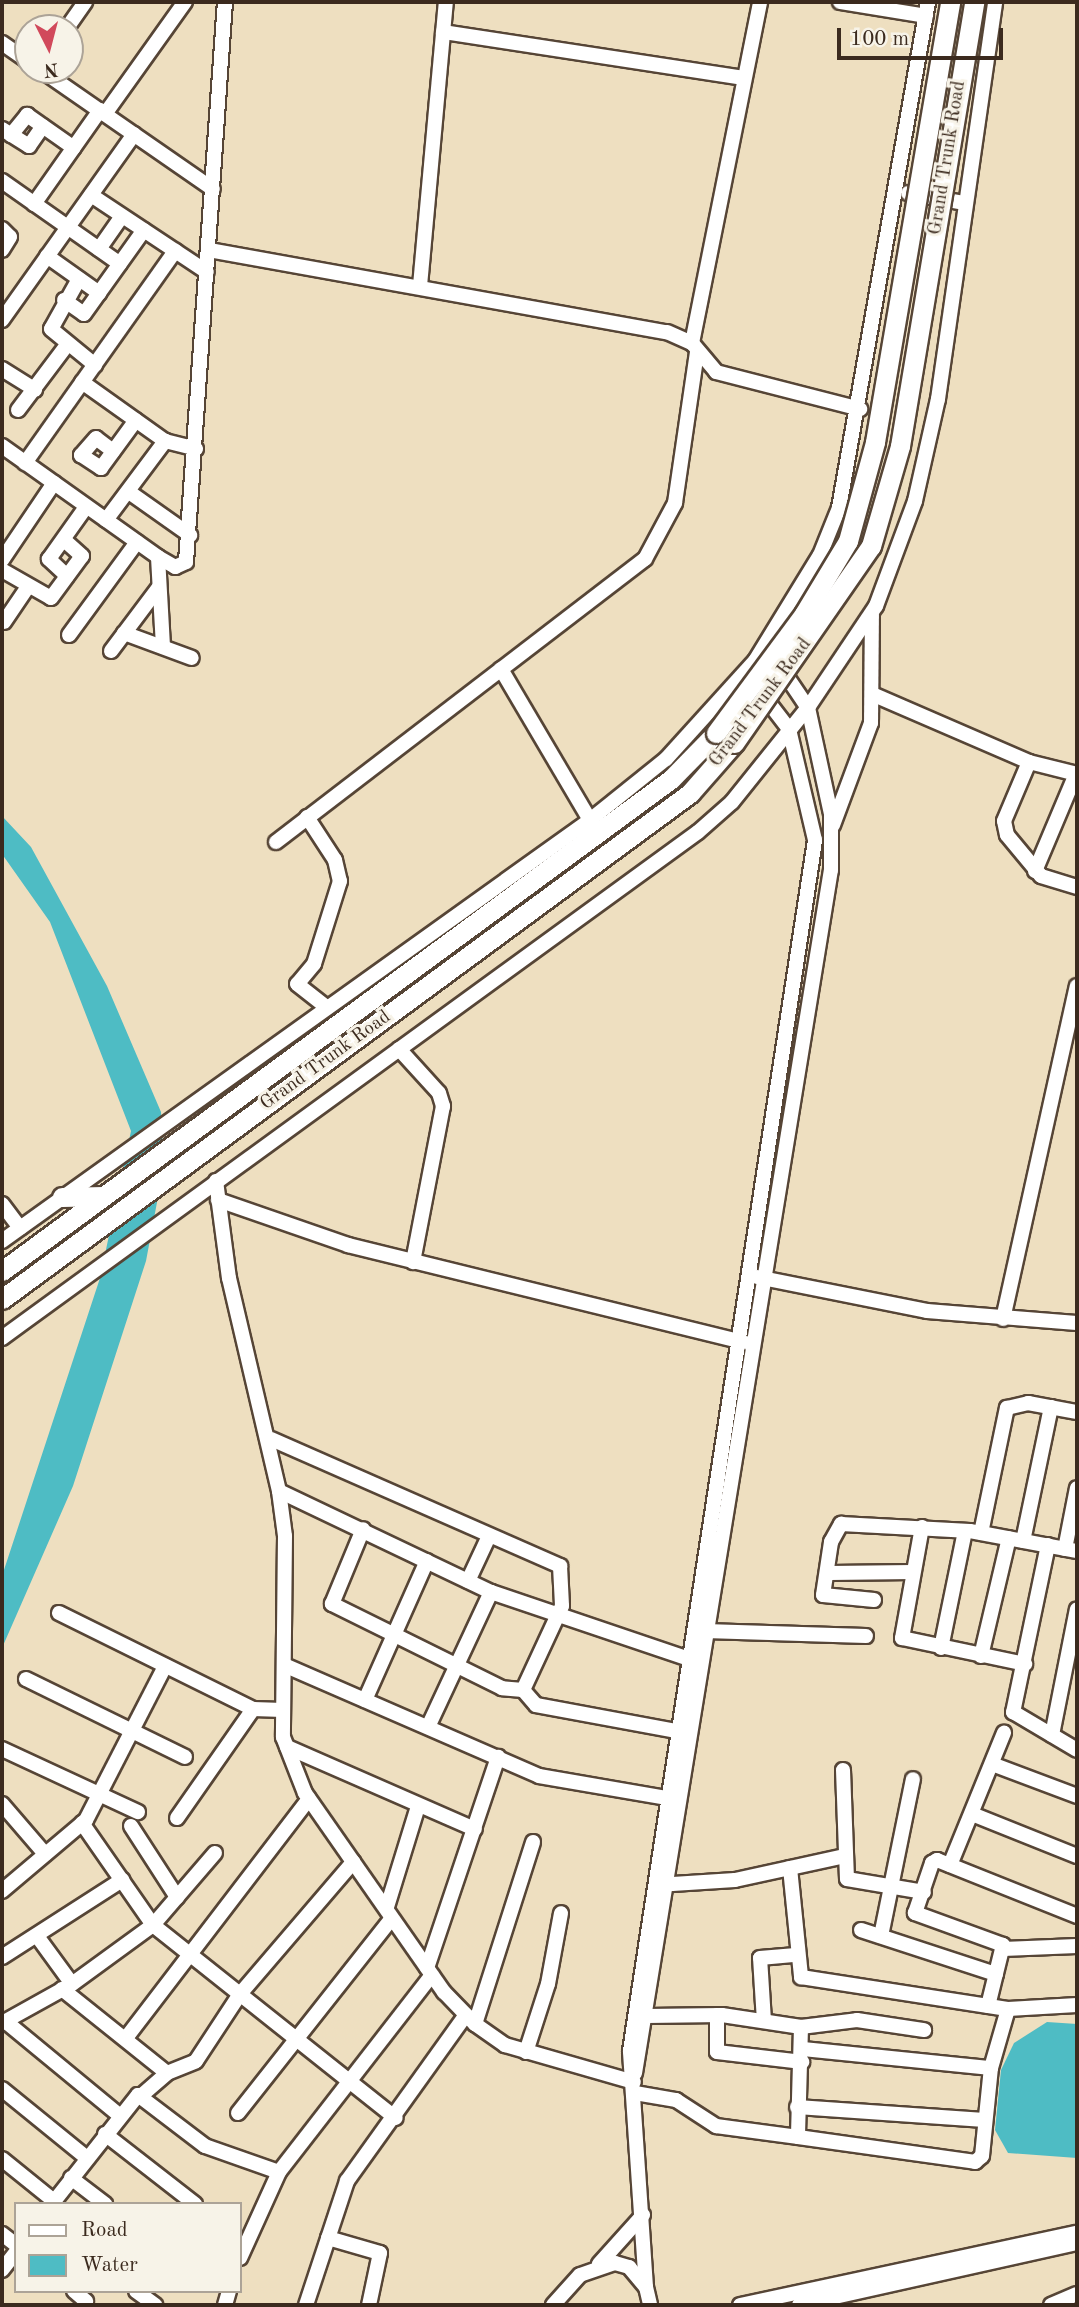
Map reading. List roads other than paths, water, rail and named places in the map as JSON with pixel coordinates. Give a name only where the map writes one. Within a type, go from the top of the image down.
[{"type":"highway","name":"Grand Trunk Road","points":[[2,1270],[671,779],[716,733],[804,614],[848,541],[875,442],[950,2]]},
{"type":"highway","name":"Grand Trunk Road","points":[[2,1299],[690,793],[820,625],[872,546],[900,446],[974,2]]},
{"type":"highway","points":[[62,1197],[103,1196]]},
{"type":"street","points":[[34,204],[185,2]]},
{"type":"street","points":[[2,448],[158,557],[182,566],[190,535],[225,2]]},
{"type":"street","points":[[420,286],[446,2]]},
{"type":"street","points":[[276,842],[502,669],[658,543],[675,503],[695,348],[760,2]]},
{"type":"street","points":[[4,1236],[20,1228],[325,1006],[590,820],[666,759],[746,673],[766,646],[831,533],[860,409],[927,9],[841,2]]},
{"type":"street","points":[[2,1338],[716,818],[808,708],[872,613],[903,541],[938,399],[995,2]]},
{"type":"street","points":[[443,32],[744,78]]},
{"type":"street","points":[[61,84],[213,189]]},
{"type":"street","points":[[43,127],[30,146],[6,132],[26,115],[74,148]]},
{"type":"street","points":[[2,318],[134,134]]},
{"type":"street","points":[[2,181],[120,264]]},
{"type":"street","points":[[898,191],[965,203]]},
{"type":"street","points":[[91,195],[207,272]]},
{"type":"street","points":[[99,249],[122,216]]},
{"type":"street","points":[[2,229],[10,238],[2,250]]},
{"type":"street","points":[[64,300],[84,314],[144,230]]},
{"type":"street","points":[[209,250],[667,332],[695,348],[716,372],[860,409]]},
{"type":"street","points":[[25,463],[175,251]]},
{"type":"street","points":[[47,256],[99,293]]},
{"type":"street","points":[[79,279],[64,300],[51,329],[67,345],[95,365]]},
{"type":"street","points":[[18,410],[67,345]]},
{"type":"street","points":[[2,369],[35,390]]},
{"type":"street","points":[[82,382],[165,441],[196,449]]},
{"type":"street","points":[[113,451],[135,420]]},
{"type":"street","points":[[106,520],[165,441]]},
{"type":"street","points":[[2,560],[54,483]]},
{"type":"street","points":[[129,492],[190,535]]},
{"type":"street","points":[[67,576],[49,559],[86,507]]},
{"type":"street","points":[[2,570],[47,600],[82,556],[64,540]]},
{"type":"street","points":[[69,635],[137,542]]},
{"type":"street","points":[[158,557],[163,648]]},
{"type":"street","points":[[111,650],[159,587]]},
{"type":"street","points":[[4,622],[27,588]]},
{"type":"street","points":[[634,2084],[647,2016],[666,1798],[676,1731],[693,1661],[705,1631],[756,1345],[807,1023],[833,825],[867,741],[872,694],[872,613]]},
{"type":"street","points":[[124,633],[192,658]]},
{"type":"street","points":[[766,646],[808,708],[833,825]]},
{"type":"street","points":[[502,669],[590,820]]},
{"type":"street","points":[[650,2305],[646,2287],[630,2051],[693,1661],[737,1340],[815,836],[789,729],[746,673]]},
{"type":"street","points":[[872,694],[1030,762],[1077,774],[1035,871]]},
{"type":"street","points":[[1030,762],[1004,827],[1035,871],[1077,887]]},
{"type":"street","points":[[307,817],[340,881],[314,964],[297,984],[325,1006]]},
{"type":"street","points":[[815,836],[833,825]]},
{"type":"street","points":[[1003,1319],[1077,986]]},
{"type":"street","points":[[788,1018],[807,1023]]},
{"type":"street","points":[[399,1049],[439,1094],[443,1106],[413,1262]]},
{"type":"street","points":[[216,1181],[229,1278],[271,1439],[285,1536],[283,1710],[286,1747],[309,1799],[430,1971],[470,2020],[526,2052],[634,2084],[676,2101],[716,2126],[975,2162],[982,2156],[991,2068],[1008,2009]]},
{"type":"street","points":[[218,1200],[413,1262],[756,1345]]},
{"type":"street","points":[[2,1204],[20,1228]]},
{"type":"street","points":[[747,1276],[927,1311],[1077,1323]]},
{"type":"street","points":[[981,1533],[1007,1408],[1016,1402],[1077,1412]]},
{"type":"street","points":[[981,1656],[1051,1407]]},
{"type":"street","points":[[271,1439],[560,1566],[565,1586],[555,1617],[523,1690]]},
{"type":"street","points":[[874,1600],[823,1595],[830,1573],[831,1542],[841,1524],[965,1531],[1071,1550],[1077,1488]]},
{"type":"street","points":[[279,1492],[363,1529],[491,1592],[555,1617],[693,1661]]},
{"type":"street","points":[[922,1527],[902,1638],[1025,1664]]},
{"type":"street","points":[[363,1529],[332,1604],[502,1688],[523,1690],[536,1705],[676,1731]]},
{"type":"street","points":[[941,1648],[965,1531]]},
{"type":"street","points":[[468,1581],[489,1536]]},
{"type":"street","points":[[1048,1545],[1013,1712],[1077,1750]]},
{"type":"street","points":[[365,1700],[427,1560]]},
{"type":"street","points":[[830,1573],[913,1572]]},
{"type":"street","points":[[428,1727],[491,1592]]},
{"type":"street","points":[[1052,1735],[1077,1609]]},
{"type":"street","points":[[59,1613],[253,1709],[283,1710]]},
{"type":"street","points":[[705,1631],[866,1636]]},
{"type":"street","points":[[284,1665],[557,1782],[666,1798]]},
{"type":"street","points":[[2,1891],[82,1823],[165,1666]]},
{"type":"street","points":[[26,1679],[185,1757]]},
{"type":"street","points":[[177,1818],[253,1709]]},
{"type":"street","points":[[950,1865],[1004,1733]]},
{"type":"street","points":[[286,1747],[475,1829]]},
{"type":"street","points":[[2,1749],[138,1812]]},
{"type":"street","points":[[242,2244],[245,2222],[279,2172],[430,1971],[498,1757]]},
{"type":"street","points":[[992,1764],[1077,1796]]},
{"type":"street","points":[[843,1770],[845,1856],[849,1881],[924,1892]]},
{"type":"street","points":[[881,1937],[895,1888],[913,1779]]},
{"type":"street","points":[[126,2038],[186,1951],[309,1799]]},
{"type":"street","points":[[2,1804],[45,1854]]},
{"type":"street","points":[[238,2113],[390,1912],[418,1806]]},
{"type":"street","points":[[972,1814],[1077,1856]]},
{"type":"street","points":[[82,1823],[153,1925],[396,2118]]},
{"type":"street","points":[[131,1826],[177,1897]]},
{"type":"street","points":[[306,2305],[347,2181],[470,2020],[533,1842]]},
{"type":"street","points":[[119,2115],[3,2022],[67,1986],[153,1925],[215,1853]]},
{"type":"street","points":[[658,1885],[790,1868],[845,1856]]},
{"type":"street","points":[[2,2159],[53,2202],[119,2115],[167,2073],[196,2061],[240,1994],[353,1862]]},
{"type":"street","points":[[988,2006],[1003,1949],[1000,1941],[916,1914],[932,1863],[950,1865],[1077,1916]]},
{"type":"street","points":[[790,1868],[796,1955],[801,1977],[1008,2009],[1077,2005]]},
{"type":"street","points":[[2,1957],[122,1880]]},
{"type":"street","points":[[526,2052],[545,1997],[561,1913]]},
{"type":"street","points":[[861,1930],[996,1974]]},
{"type":"street","points":[[37,1936],[67,1986],[167,2073]]},
{"type":"street","points":[[1003,1949],[1077,1946]]},
{"type":"street","points":[[764,2021],[760,1958],[796,1955]]},
{"type":"street","points":[[647,2016],[717,2015],[801,2027],[857,2020],[925,2030]]},
{"type":"street","points":[[717,2015],[717,2052],[991,2068]]},
{"type":"street","points":[[798,2137],[801,2027]]},
{"type":"street","points":[[2,2089],[87,2158]]},
{"type":"street","points":[[142,2095],[205,2146],[279,2172]]},
{"type":"street","points":[[797,2106],[985,2120]]},
{"type":"street","points":[[105,2134],[192,2202]]},
{"type":"street","points":[[71,2178],[103,2202]]},
{"type":"street","points":[[553,2305],[568,2284],[599,2264],[643,2215]]},
{"type":"street","points":[[740,2305],[1077,2232]]},
{"type":"street","points":[[328,2238],[380,2253],[369,2305]]},
{"type":"street","points":[[799,2305],[1077,2243]]},
{"type":"street","points":[[2,2270],[14,2255]]},
{"type":"street","points":[[599,2264],[629,2267],[646,2287]]},
{"type":"street","points":[[76,2293],[86,2301]]},
{"type":"street","points":[[139,2293],[155,2305]]},
{"type":"street","points":[[1051,2305],[1077,2294]]},
{"type":"water","points":[[2,816],[31,847],[107,986],[161,1112],[164,1165],[146,1261],[73,1486],[2,1648],[2,1576],[100,1278],[131,1131],[50,922],[2,854]]},
{"type":"water","points":[[1047,2022],[1077,2024],[1077,2158],[1008,2153],[995,2130],[1001,2070],[1014,2043]]}]
